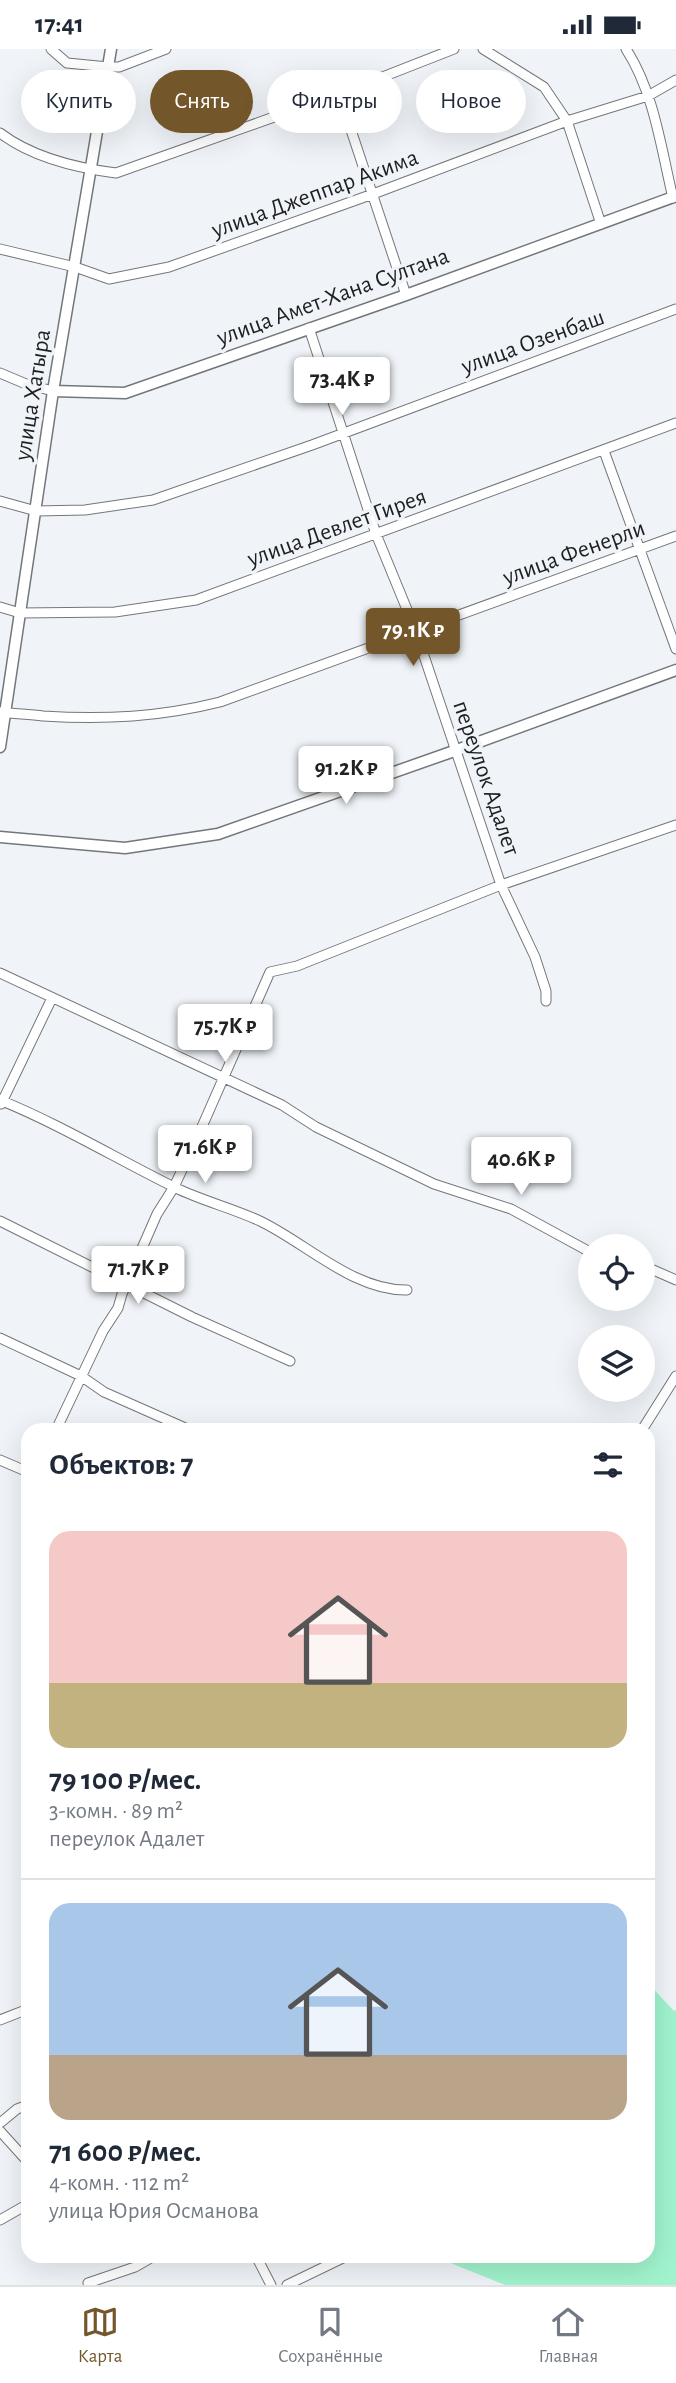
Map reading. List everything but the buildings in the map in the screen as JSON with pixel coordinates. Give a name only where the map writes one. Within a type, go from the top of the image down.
[{"type":"street","points":[[51,49],[67,63],[108,67],[119,67],[166,49]]},
{"type":"street","name":"улица Хатыра","points":[[0,747],[2,712],[20,613],[53,391],[111,49]]},
{"type":"street","points":[[400,70],[454,49]]},
{"type":"street","points":[[483,49],[544,87],[566,121],[601,224]]},
{"type":"street","points":[[626,49],[637,67],[648,96],[674,197]]},
{"type":"street","name":"улица Джеппар Акима","points":[[0,249],[75,267],[109,279],[169,267],[566,121],[648,96],[676,80]]},
{"type":"street","points":[[0,133],[10,141],[47,158],[91,170],[116,173],[267,120]]},
{"type":"street","points":[[352,133],[406,295]]},
{"type":"street","name":"улица Амет-Хана Султана","points":[[0,373],[53,391],[125,393],[406,295],[674,197]]},
{"type":"street","name":"улица Озенбаш","points":[[0,501],[36,511],[85,510],[153,500],[676,309]]},
{"type":"street","name":"переулок Адалет","points":[[309,328],[376,534],[415,629],[502,885],[535,957],[547,1001]]},
{"type":"street","name":"улица Девлет Гирея","points":[[0,607],[20,613],[115,611],[196,600],[676,423]]},
{"type":"street","points":[[604,451],[676,649]]},
{"type":"street","name":"улица Фенерли","points":[[2,712],[78,718],[178,713],[220,702],[676,536]]},
{"type":"street","points":[[0,837],[125,848],[218,834],[676,670]]},
{"type":"street","points":[[59,1423],[103,1331],[113,1318],[157,1214],[174,1187],[270,972],[297,966],[502,885],[676,825]]},
{"type":"street","points":[[0,973],[223,1080],[282,1105],[316,1127],[434,1184],[511,1209],[578,1245]]},
{"type":"street","points":[[52,999],[1,1102],[21,1108],[174,1187],[260,1221],[360,1279],[388,1290],[407,1290]]},
{"type":"street","points":[[0,1221],[192,1317],[290,1361]]},
{"type":"street","points":[[655,1271],[676,1280]]},
{"type":"street","points":[[0,1338],[81,1376],[104,1392],[174,1423]]},
{"type":"street","points":[[646,1423],[676,1376]]},
{"type":"street","points":[[0,1460],[21,1469]]},
{"type":"street","points":[[0,2020],[21,2011]]},
{"type":"street","points":[[0,2123],[21,2108]]},
{"type":"street","points":[[0,2131],[21,2154]]},
{"type":"street","points":[[0,2220],[21,2208]]},
{"type":"street","points":[[88,2283],[142,2263]]},
{"type":"street","points":[[260,2263],[271,2285]]},
{"type":"street","points":[[287,2285],[333,2263]]},
{"type":"green space","points":[[655,1991],[676,2010],[676,2285],[505,2285],[450,2263],[655,2263]]}]
